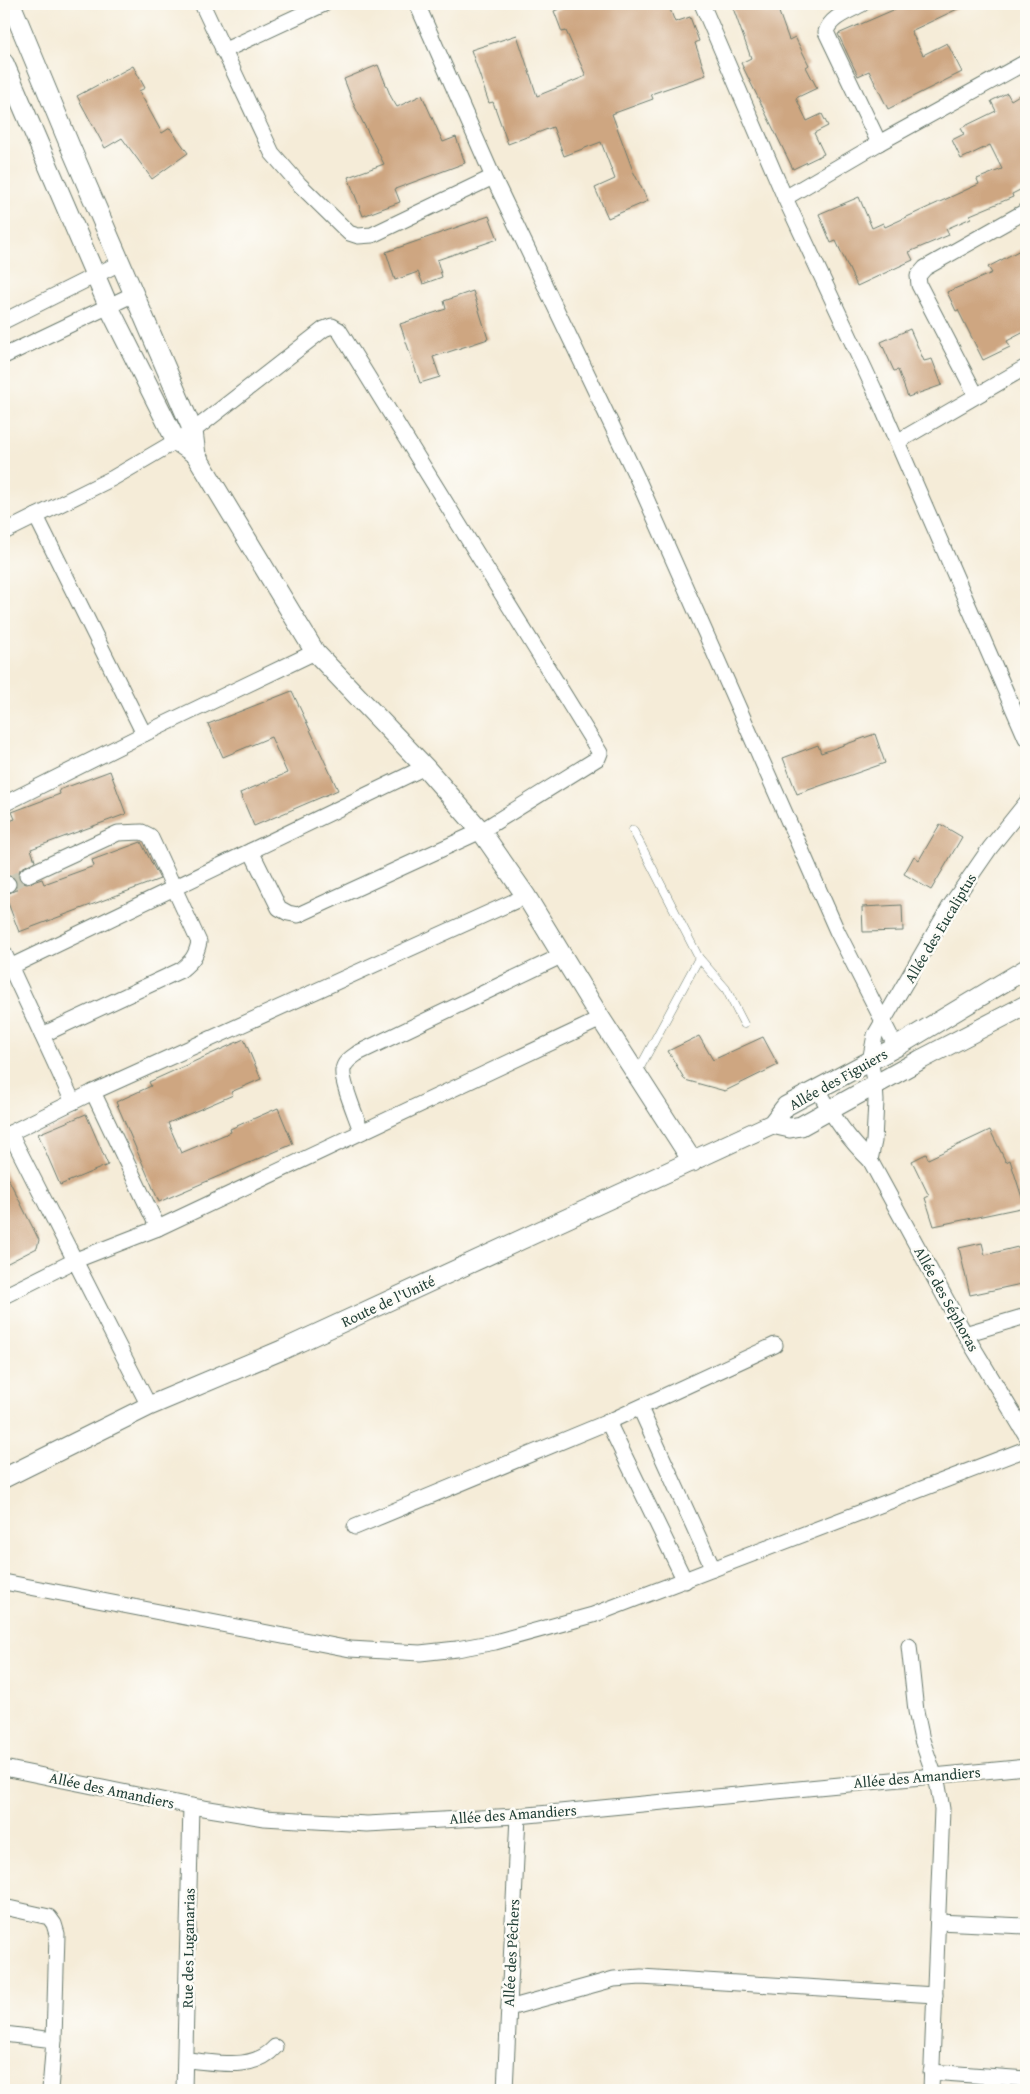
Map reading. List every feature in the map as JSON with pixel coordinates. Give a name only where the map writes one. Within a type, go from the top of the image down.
[{"type":"street","points":[[12,4],[120,263],[193,431],[196,455]]},
{"type":"street","points":[[202,4],[272,153],[299,184],[349,233],[358,236],[372,235],[494,177]]},
{"type":"street","points":[[224,51],[324,4]]},
{"type":"street","points":[[417,4],[494,177],[638,480],[837,931],[896,1047]]},
{"type":"street","points":[[702,4],[785,198],[897,442],[1026,738]]},
{"type":"street","points":[[862,4],[834,19],[828,24],[826,32],[879,143]]},
{"type":"street","points":[[785,198],[879,143],[1026,62]]},
{"type":"street","points":[[4,63],[108,305],[176,441],[196,455],[315,652],[425,768],[481,831],[526,896],[601,1019],[693,1162]]},
{"type":"street","points":[[976,395],[919,285],[918,276],[925,268],[1026,211]]},
{"type":"street","points":[[4,321],[120,263]]},
{"type":"street","points":[[4,356],[134,294]]},
{"type":"street","points":[[4,532],[113,478],[193,431],[324,329],[332,326],[338,330],[600,753],[598,758],[481,831],[298,915],[288,913],[279,908],[251,851]]},
{"type":"street","points":[[897,442],[1026,367]]},
{"type":"street","points":[[36,516],[144,734]]},
{"type":"street","points":[[4,804],[315,652]]},
{"type":"street","points":[[10,967],[425,768]]},
{"type":"street","name":"Allée des Eucaliptus","points":[[870,1061],[875,1035],[882,1021],[912,974],[950,906],[990,848],[1026,804]]},
{"type":"street","points":[[28,875],[118,833],[142,832],[150,836],[198,942],[197,954],[181,970],[42,1035]]},
{"type":"street","points":[[149,1406],[76,1260],[7,1135],[93,1092],[526,896]]},
{"type":"street","points":[[4,953],[73,1102]]},
{"type":"street","points":[[361,1131],[343,1079],[342,1070],[347,1060],[358,1053],[562,956]]},
{"type":"street","name":"Allée des Figuiers","points":[[1026,969],[896,1047],[786,1106],[772,1124],[796,1128],[1026,1005]]},
{"type":"street","points":[[4,1296],[76,1260],[158,1228],[601,1019]]},
{"type":"street","points":[[870,1061],[875,1085],[874,1141],[870,1160]]},
{"type":"street","name":"Allée des Séphoras","points":[[818,1089],[829,1111],[846,1136],[870,1160],[965,1334],[1026,1435]]},
{"type":"street","points":[[93,1092],[158,1228]]},
{"type":"street","name":"Route de l'Unité","points":[[4,1478],[149,1406],[282,1350],[772,1124]]},
{"type":"street","points":[[965,1334],[1026,1316]]},
{"type":"street","points":[[355,1527],[608,1422],[775,1345]]},
{"type":"street","points":[[640,1408],[713,1569]]},
{"type":"street","points":[[608,1422],[685,1581]]},
{"type":"street","points":[[4,1582],[350,1649],[420,1652],[457,1649],[504,1640],[593,1615],[1026,1449]]},
{"type":"street","points":[[909,1646],[916,1712],[922,1740],[938,1786],[942,1809],[931,2090]]},
{"type":"street","name":"Allée des Amandiers","points":[[4,1768],[191,1806],[264,1818],[367,1824],[518,1816],[1026,1766]]},
{"type":"street","name":"Rue des Luganarias","points":[[184,2090],[191,1806]]},
{"type":"street","name":"Allée des Pêchers","points":[[505,2090],[518,1816]]},
{"type":"street","points":[[4,1907],[49,1917],[54,1924],[57,1934],[54,2040],[50,2090]]},
{"type":"street","points":[[938,1922],[1026,1926]]},
{"type":"street","points":[[509,2008],[614,1980],[641,1977],[935,1995]]},
{"type":"street","points":[[4,2034],[54,2040]]},
{"type":"street","points":[[186,2060],[249,2063],[263,2058],[275,2047]]},
{"type":"street","points":[[932,2072],[1026,2079]]},
{"type":"lane","points":[[632,830],[699,958],[726,989],[744,1024]]},
{"type":"lane","points":[[636,1074],[699,958]]},
{"type":"building","points":[[572,4],[668,4],[675,22],[690,17],[699,41],[695,43],[706,75],[651,94],[653,99],[612,114],[633,171],[648,201],[608,218],[595,188],[615,179],[601,142],[564,156],[553,127],[508,144],[493,102],[489,103],[471,50],[517,35],[537,96],[586,76],[566,31],[562,32],[554,11]]},
{"type":"building","points":[[743,4],[776,4],[789,40],[795,37],[809,65],[806,67],[817,88],[796,98],[807,121],[822,114],[828,126],[814,133],[824,154],[793,169],[741,63],[751,58],[733,8]]},
{"type":"building","points":[[907,4],[968,4],[911,31],[923,55],[947,43],[962,72],[888,109],[869,71],[858,76],[838,34]]},
{"type":"building","points":[[378,65],[397,107],[422,95],[443,142],[456,137],[465,163],[395,189],[400,202],[363,216],[348,177],[384,164],[354,105],[344,79]]},
{"type":"building","points":[[133,66],[145,88],[139,91],[162,133],[170,128],[188,153],[152,179],[122,138],[105,148],[77,96]]},
{"type":"building","points":[[1026,91],[1026,187],[1012,194],[1013,197],[970,215],[971,218],[946,229],[949,235],[909,252],[913,260],[857,286],[836,241],[831,243],[819,214],[859,197],[872,228],[883,223],[885,227],[979,184],[977,179],[1002,169],[990,145],[961,159],[952,140],[964,134],[961,128],[996,111],[991,101],[1007,93],[1011,100]]},
{"type":"building","points":[[489,216],[498,239],[437,260],[442,277],[423,284],[418,272],[395,280],[386,252]]},
{"type":"building","points":[[1026,247],[1026,331],[1007,341],[1010,347],[983,360],[947,292],[992,273],[988,267]]},
{"type":"building","points":[[473,291],[488,339],[433,357],[440,377],[420,383],[400,324],[446,309],[444,301]]},
{"type":"building","points":[[910,329],[924,361],[932,359],[942,385],[908,397],[898,370],[894,371],[881,342]]},
{"type":"building","points":[[292,691],[338,790],[254,826],[240,793],[287,773],[271,737],[223,757],[208,724]]},
{"type":"building","points":[[875,734],[885,763],[797,794],[783,758],[818,745],[821,753]]},
{"type":"building","points":[[110,771],[126,814],[31,849],[35,861],[20,869],[18,878],[22,883],[27,884],[42,879],[44,884],[94,866],[92,860],[141,842],[160,879],[19,932],[5,895],[16,890],[17,884],[13,876],[4,876],[4,823],[15,819],[12,812],[60,794],[59,790]]},
{"type":"building","points":[[940,824],[962,837],[931,890],[904,874],[914,856],[919,860]]},
{"type":"building","points":[[902,905],[903,931],[863,932],[862,907]]},
{"type":"building","points":[[699,1036],[713,1060],[763,1037],[778,1065],[725,1091],[685,1080],[668,1051]]},
{"type":"building","points":[[244,1039],[261,1079],[231,1092],[233,1095],[168,1123],[181,1153],[231,1132],[230,1129],[278,1108],[293,1144],[159,1202],[116,1102],[151,1086],[149,1082]]},
{"type":"building","points":[[86,1114],[108,1165],[60,1185],[38,1134]]},
{"type":"building","points":[[990,1130],[1006,1162],[1010,1160],[1025,1207],[934,1226],[925,1198],[929,1196],[912,1161],[926,1154],[928,1159]]},
{"type":"building","points":[[4,1170],[39,1240],[37,1248],[4,1265]]},
{"type":"building","points":[[982,1243],[985,1255],[1026,1245],[1026,1283],[970,1295],[959,1248]]},
{"type":"tunnel","points":[[8,884],[27,875]]}]
